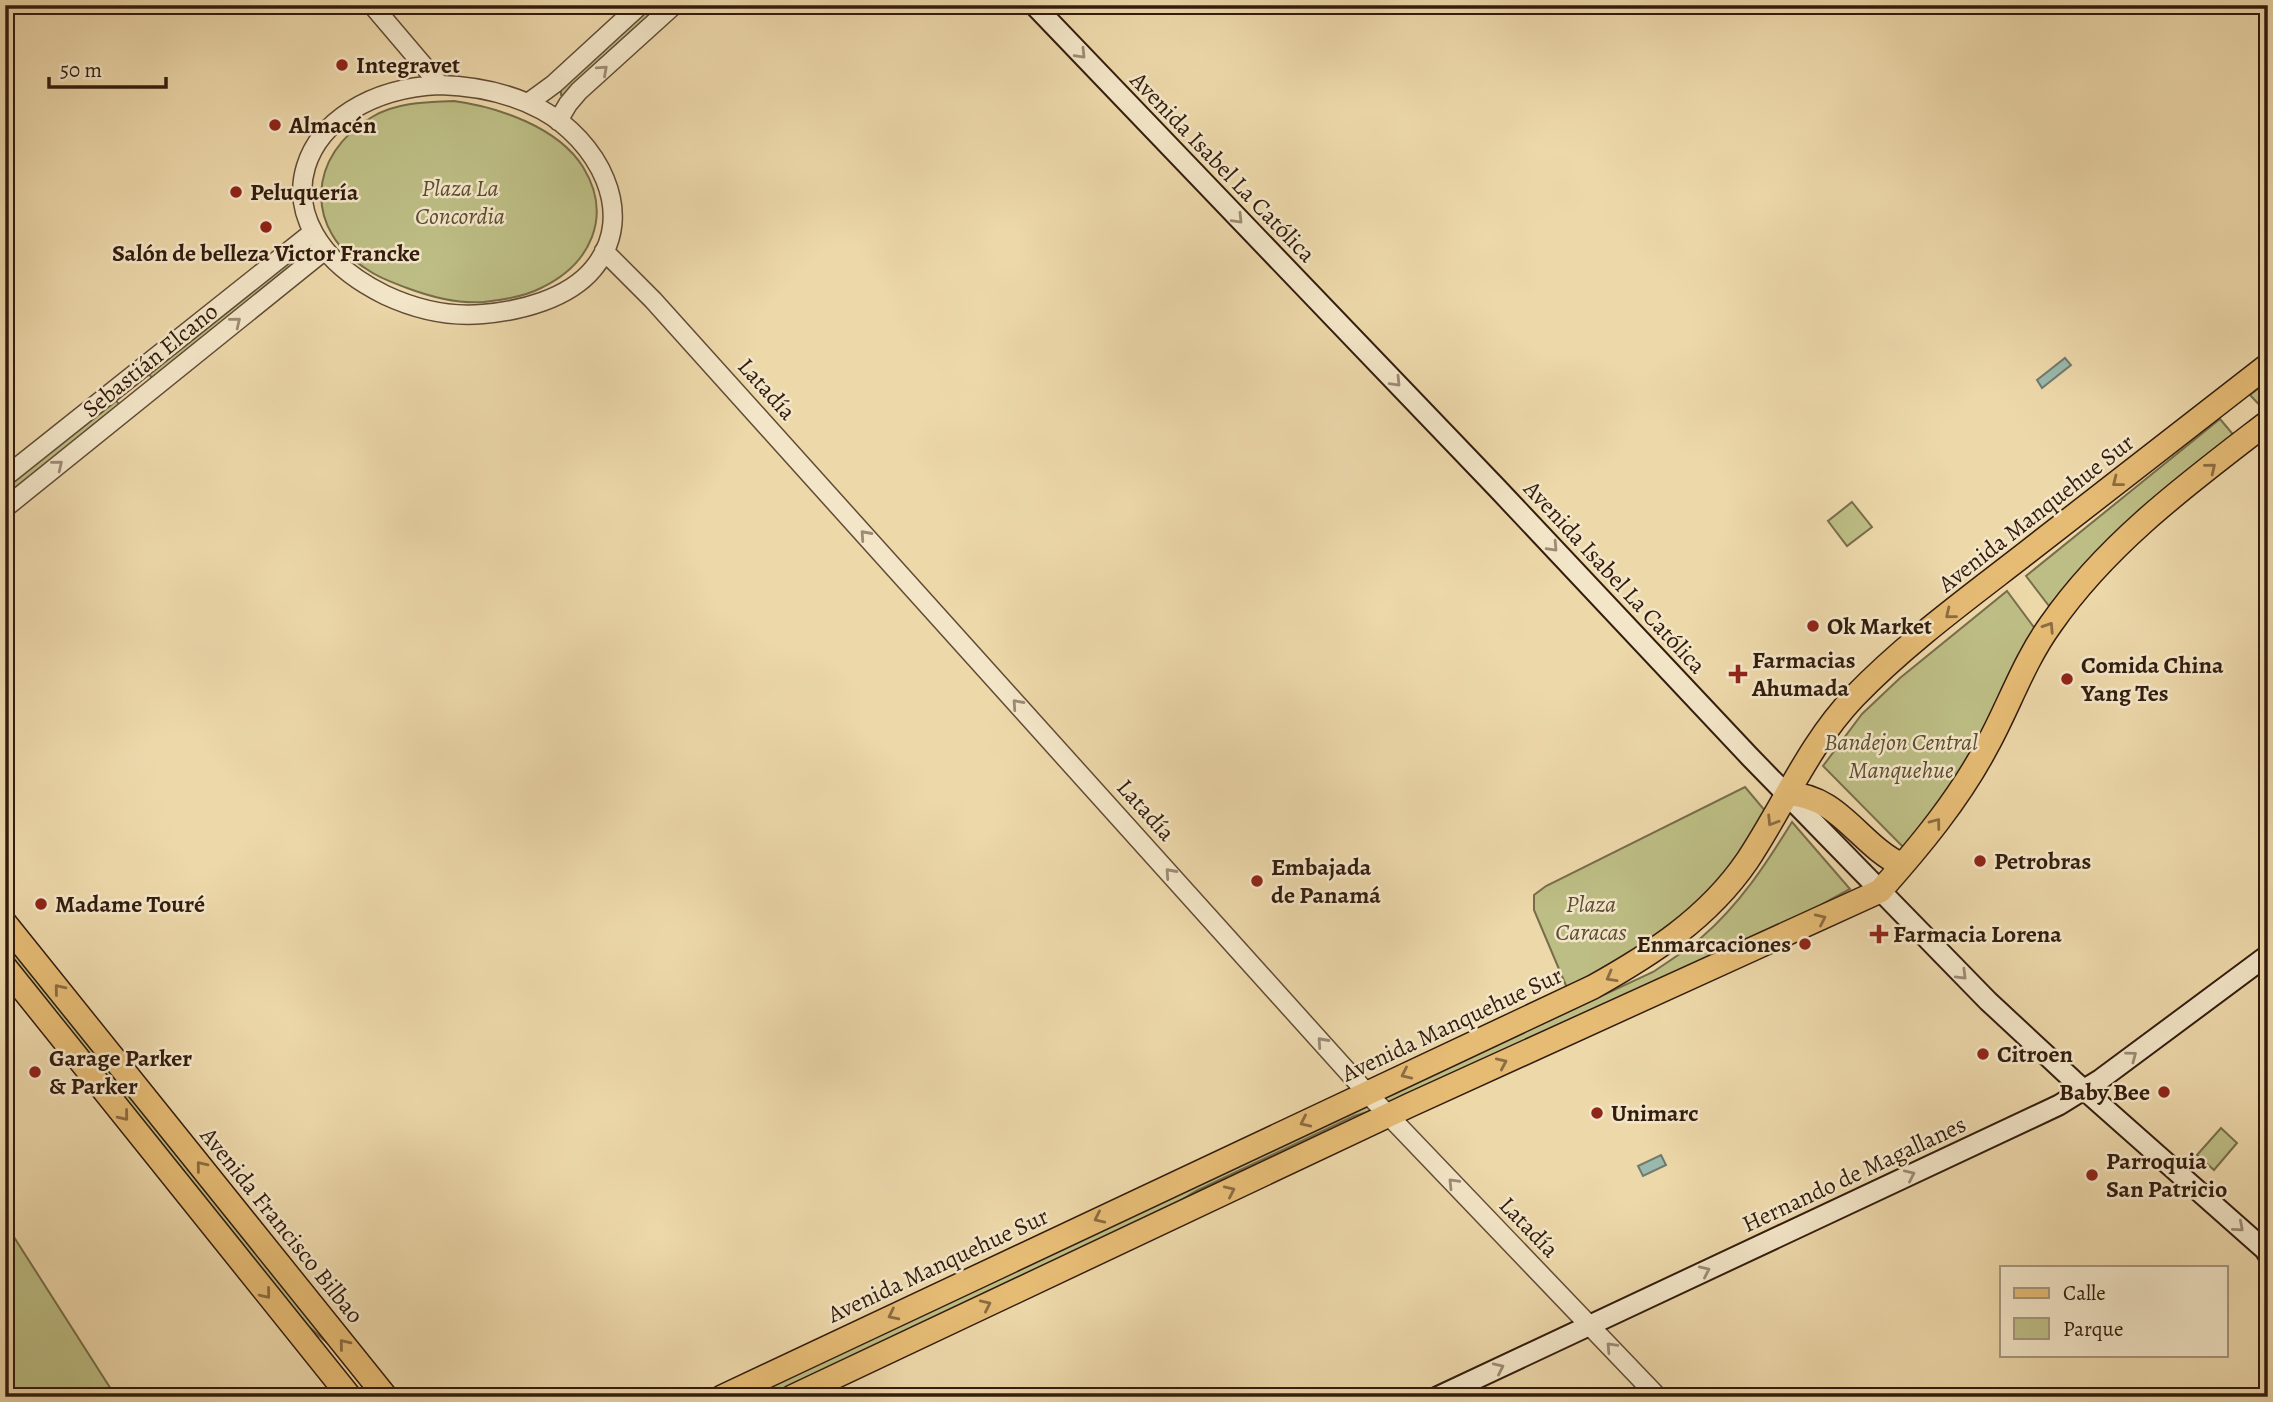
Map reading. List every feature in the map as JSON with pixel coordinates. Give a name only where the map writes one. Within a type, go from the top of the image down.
[{"type":"main road","name":"Avenida Isabel La Católica","points":[[1034,5],[1321,303],[1745,751],[1988,1001],[2267,1253]]},
{"type":"main road","name":"Avenida Manquehue Sur","points":[[722,1397],[1093,1220],[1593,987],[1655,950],[1697,918],[1728,886],[1747,861],[1836,718],[1882,670],[2268,365]]},
{"type":"main road","points":[[792,1397],[1389,1115],[1880,891],[1926,837],[1973,770],[2049,626],[2074,592],[2134,530],[2268,422]]},
{"type":"main road","points":[[1788,794],[1811,797],[1832,808],[1880,852],[1902,865]]},
{"type":"main road","name":"Avenida Francisco Bilbao","points":[[5,923],[386,1397]]},
{"type":"main road","name":"Hernando de Magallanes","points":[[1437,1397],[2059,1105],[2085,1090],[2268,955]]},
{"type":"main road","points":[[5,967],[349,1397]]},
{"type":"street","points":[[372,5],[440,85]]},
{"type":"street","points":[[528,103],[554,84],[640,5]]},
{"type":"street","points":[[558,121],[579,91],[674,5]]},
{"type":"street","points":[[440,85],[482,89],[528,103],[558,121],[587,148],[601,169],[610,193],[611,220],[604,251],[587,275],[559,293],[512,309],[469,314],[439,312],[393,298],[355,278],[325,250],[313,232],[304,209],[303,175],[315,145],[328,127],[358,105],[411,87],[440,85]]},
{"type":"street","name":"Sebastián Elcano","points":[[5,477],[313,232]]},
{"type":"street","name":"Sebastián Elcano","points":[[5,508],[325,250]]},
{"type":"street","name":"Latadía","points":[[604,251],[689,340],[1367,1093],[1658,1397]]},
{"type":"green space","points":[[654,5],[663,5],[565,97],[561,95],[561,89]]},
{"type":"green space","name":"Plaza La Concordia","points":[[454,101],[508,114],[543,130],[572,153],[592,185],[596,220],[592,237],[584,252],[573,266],[558,278],[521,296],[484,302],[455,301],[392,282],[372,273],[347,254],[332,235],[324,214],[321,193],[325,172],[335,151],[350,133],[372,117],[391,108]]},
{"type":"green space","points":[[296,252],[302,260],[152,379],[148,371]]},
{"type":"green space","points":[[2268,381],[2268,413],[2267,413],[2250,395]]},
{"type":"green space","points":[[115,399],[121,407],[5,501],[5,487]]},
{"type":"green space","points":[[2220,419],[2236,438],[2076,576],[2049,606],[2026,576]]},
{"type":"green space","points":[[1852,502],[1872,527],[1847,546],[1828,521]]},
{"type":"green space","name":"Bandejon Central Manquehue","points":[[2007,591],[2036,630],[1993,709],[1976,749],[1905,849],[1823,766],[1862,714],[1900,678]]},
{"type":"green space","name":"Plaza Caracas","points":[[1745,787],[1767,813],[1744,850],[1724,875],[1665,929],[1567,988],[1534,910],[1534,895],[1546,886]]},
{"type":"green space","name":"Bandejon Central Manquehue","points":[[1792,822],[1850,889],[1405,1101],[1354,1116],[1196,1191],[1164,1211],[775,1397],[751,1397],[921,1313],[1653,972],[1696,942],[1716,924],[1762,868]]},
{"type":"green space","points":[[5,942],[332,1347],[308,1326],[5,950]]},
{"type":"green space","points":[[2221,1128],[2237,1143],[2214,1170],[2197,1155]]},
{"type":"green space","points":[[5,1223],[116,1397],[5,1397]]},
{"type":"shaded area","points":[[2065,358],[2071,365],[2042,388],[2037,380]]},
{"type":"shaded area","points":[[1661,1155],[1666,1165],[1643,1176],[1638,1166]]},
{"type":"place","name":"Integravet","points":[[342,65]]},
{"type":"place","name":"Almacén","points":[[275,125]]},
{"type":"place","name":"Peluquería","points":[[236,192]]},
{"type":"place","name":"Salón de belleza Victor Francke","points":[[266,227]]},
{"type":"place","name":"Ok Market","points":[[1813,626]]},
{"type":"place","name":"Farmacias Ahumada","points":[[1738,674]]},
{"type":"place","name":"Comida China Yang Tes","points":[[2067,679]]},
{"type":"place","name":"Petrobras","points":[[1980,861]]},
{"type":"place","name":"Embajada de Panamá","points":[[1257,881]]},
{"type":"place","name":"Madame Touré","points":[[41,904]]},
{"type":"place","name":"Farmacia Lorena","points":[[1879,934]]},
{"type":"place","name":"Enmarcaciones","points":[[1805,944]]},
{"type":"place","name":"Citroen","points":[[1983,1054]]},
{"type":"place","name":"Garage Parker & Parker","points":[[35,1072]]},
{"type":"place","name":"Baby Bee","points":[[2164,1092]]},
{"type":"place","name":"Unimarc","points":[[1597,1113]]},
{"type":"place","name":"Parroquia San Patricio","points":[[2092,1175]]}]
